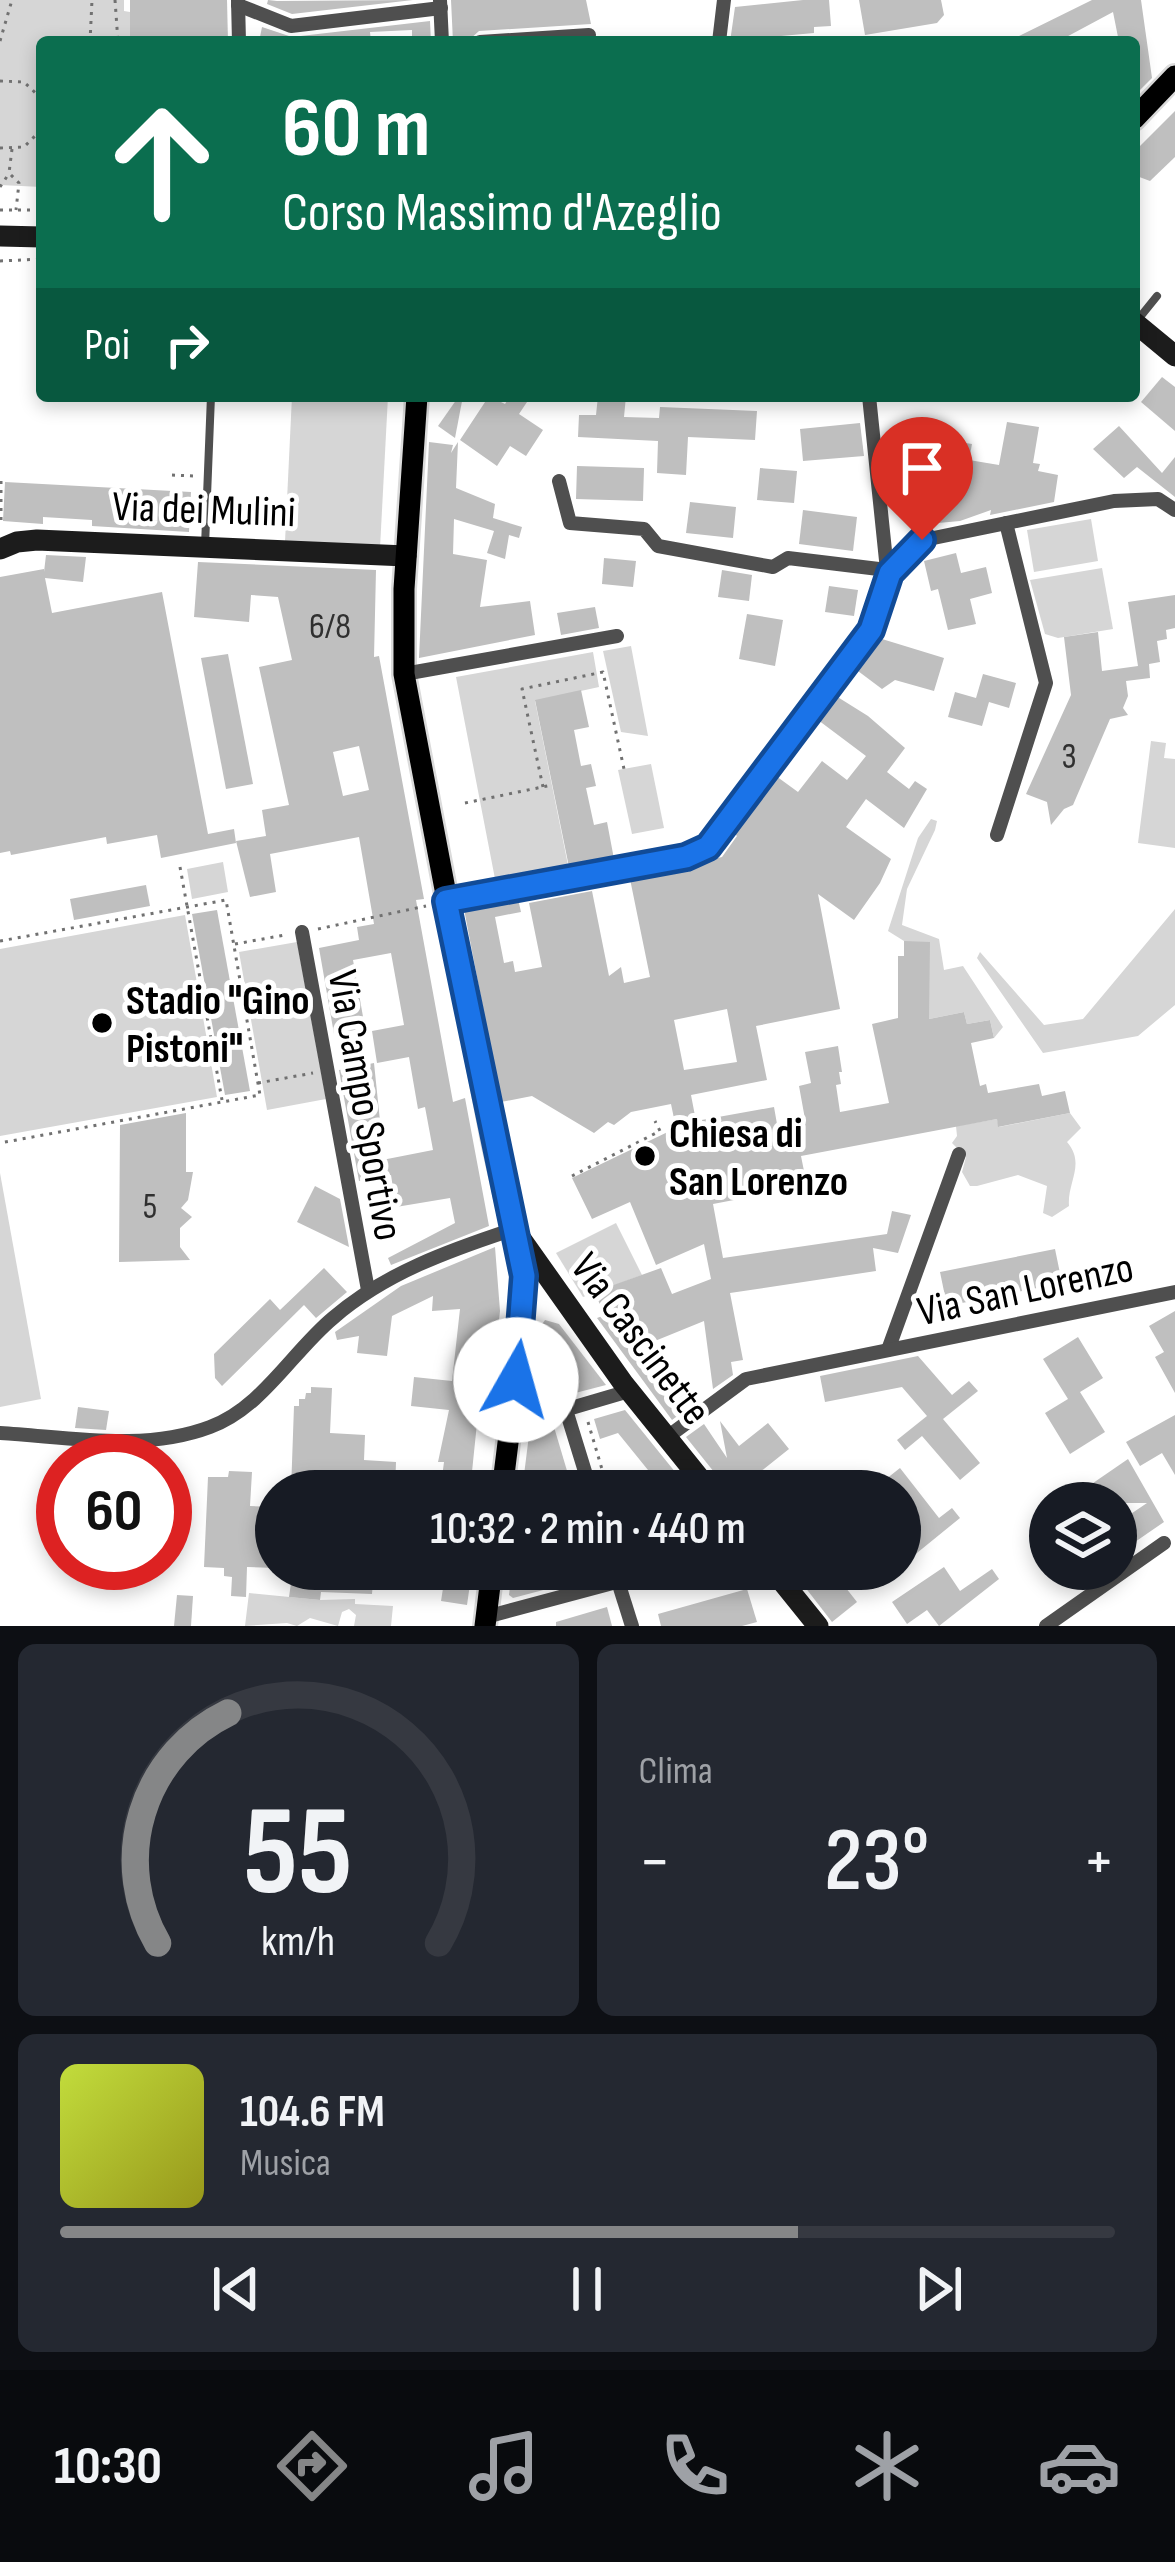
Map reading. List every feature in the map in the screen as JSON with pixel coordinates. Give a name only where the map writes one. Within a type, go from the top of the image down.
[{"type":"main road","points":[[1140,113],[1175,76]]},
{"type":"main road","points":[[0,236],[36,237]]},
{"type":"main road","points":[[1140,328],[1175,356]]},
{"type":"main road","points":[[417,402],[404,674],[440,903],[525,1301],[505,1470]]},
{"type":"main road","name":"Via dei Mulini","points":[[0,549],[37,540],[406,556]]},
{"type":"main road","name":"Via Cascinette","points":[[508,1231],[693,1470]]},
{"type":"main road","points":[[485,1622],[489,1590]]},
{"type":"main road","points":[[789,1590],[818,1626]]},
{"type":"street","points":[[720,36],[724,0]]},
{"type":"street","points":[[239,36],[238,2],[291,26],[440,4],[442,36]]},
{"type":"street","points":[[536,36],[589,35]]},
{"type":"street","points":[[440,903],[686,857],[708,847],[871,630],[889,571],[870,402]]},
{"type":"street","points":[[559,482],[570,523],[644,529],[658,547],[773,567],[788,558],[889,571]]},
{"type":"street","points":[[889,571],[919,541],[1114,501],[1147,498],[1175,510]]},
{"type":"street","points":[[997,836],[1046,683],[1006,523]]},
{"type":"street","points":[[404,674],[617,636]]},
{"type":"street","name":"Via Campo Sportivo","points":[[302,932],[368,1290]]},
{"type":"street","name":"Via San Lorenzo","points":[[888,1350],[958,1154]]},
{"type":"street","points":[[0,1433],[140,1442],[207,1429],[245,1408],[329,1321],[368,1290],[453,1249],[508,1231]]},
{"type":"street","name":"Via San Lorenzo","points":[[667,1438],[746,1379],[1175,1292]]},
{"type":"street","points":[[510,1426],[629,1391]]},
{"type":"street","points":[[566,1410],[585,1470]]},
{"type":"street","points":[[1046,1626],[1165,1543]]},
{"type":"street","points":[[485,1622],[574,1590]]},
{"type":"street","points":[[621,1590],[632,1626]]},
{"type":"lane","points":[[1140,316],[1157,296]]},
{"type":"lane","points":[[205,548],[211,402]]},
{"type":"path","points":[[0,41],[1,23],[12,0]]},
{"type":"path","points":[[90,36],[92,0]]},
{"type":"path","points":[[115,0],[118,36]]},
{"type":"path","points":[[0,81],[24,82],[36,93]]},
{"type":"path","points":[[32,142],[36,137]]},
{"type":"path","points":[[0,148],[36,142]]},
{"type":"path","points":[[0,188],[9,173],[12,149]]},
{"type":"path","points":[[9,173],[19,183],[16,210]]},
{"type":"path","points":[[0,209],[36,210]]},
{"type":"path","points":[[0,261],[36,259]]},
{"type":"path","points":[[172,475],[207,476]]},
{"type":"path","points":[[1,482],[2,534]]},
{"type":"path","points":[[543,787],[522,689],[603,672],[624,770]]},
{"type":"path","points":[[465,803],[552,784]]},
{"type":"path","points":[[180,867],[222,1102]]},
{"type":"path","points":[[0,941],[226,900],[260,1095],[0,1142]]},
{"type":"path","points":[[234,944],[440,903]]},
{"type":"path","points":[[259,1083],[321,1072]]},
{"type":"path","points":[[572,1176],[660,1131],[655,1121]]},
{"type":"path","points":[[583,1405],[602,1470]]},
{"type":"shaded area","points":[[0,0],[124,0],[124,11],[130,12],[130,36],[36,36],[36,187],[0,185]]},
{"type":"shaded area","points":[[292,402],[388,402],[380,548],[285,542]]},
{"type":"shaded area","points":[[1091,519],[1098,561],[1034,572],[1027,530]]},
{"type":"shaded area","points":[[1102,568],[1113,629],[1058,638],[1045,634],[1030,580]]},
{"type":"shaded area","points":[[631,646],[648,736],[621,732],[603,651]]},
{"type":"shaded area","points":[[593,652],[599,687],[535,701],[569,870],[496,884],[456,677]]},
{"type":"shaded area","points":[[1151,741],[1166,743],[1164,758],[1175,759],[1175,848],[1138,843]]},
{"type":"shaded area","points":[[651,764],[664,828],[632,834],[618,770]]},
{"type":"shaded area","points":[[931,819],[937,821],[935,830],[907,889],[902,925],[939,939],[944,970],[963,966],[1003,1027],[994,1038],[990,1020],[967,1024],[964,1012],[929,1019],[904,941],[888,931],[918,838]]},
{"type":"shaded area","points":[[223,862],[228,892],[192,899],[187,869]]},
{"type":"shaded area","points":[[1175,909],[1175,1005],[1138,1036],[1043,1053],[977,958],[980,952],[1044,1025],[1083,1019]]},
{"type":"shaded area","name":"Stadio \"Gino Pistoni\"","points":[[185,915],[217,1097],[0,1136],[0,949]]},
{"type":"shaded area","points":[[297,942],[326,1099],[267,1110],[239,952]]},
{"type":"shaded area","points":[[1070,1113],[1081,1128],[1067,1142],[1075,1158],[1069,1206],[1052,1217],[1043,1213],[1047,1186],[1018,1175],[970,1186],[962,1172],[966,1157],[952,1143],[956,1126],[997,1119],[999,1127]]},
{"type":"shaded area","points":[[0,1173],[41,1399],[0,1407]]},
{"type":"shaded area","points":[[616,1223],[642,1275],[583,1297],[556,1253]]},
{"type":"shaded area","points":[[249,1593],[393,1606],[391,1626],[354,1626],[356,1615],[349,1609],[342,1612],[338,1626],[310,1618],[297,1626],[245,1626]]},
{"type":"building","points":[[130,0],[227,0],[228,36],[130,36]]},
{"type":"building","points":[[268,0],[413,0],[292,14],[267,4]]},
{"type":"building","points":[[451,0],[586,0],[591,24],[479,31],[473,36],[453,36]]},
{"type":"building","points":[[829,0],[831,26],[814,27],[814,33],[731,36],[735,7]]},
{"type":"building","points":[[859,0],[941,0],[944,15],[937,23],[865,35]]},
{"type":"building","points":[[1092,0],[1141,0],[1152,78],[1140,90],[1140,36],[1118,36],[1113,12],[1068,36],[1019,36]]},
{"type":"building","points":[[430,21],[431,36],[412,36],[412,30],[370,32],[370,36],[301,36]]},
{"type":"building","points":[[262,27],[289,36],[260,36]]},
{"type":"building","points":[[1175,111],[1175,157],[1150,181],[1140,177],[1140,146]]},
{"type":"building","points":[[1162,377],[1175,387],[1175,431],[1141,402]]},
{"type":"building","points":[[455,402],[462,402],[455,438],[438,426]]},
{"type":"building","points":[[485,402],[527,402],[519,414],[543,430],[526,456],[510,446],[497,466],[460,440]]},
{"type":"building","points":[[597,402],[625,402],[624,417],[659,418],[660,407],[757,411],[755,440],[688,437],[686,475],[657,473],[658,441],[578,437],[579,415],[596,415]]},
{"type":"building","points":[[1007,422],[1039,427],[1033,463],[1040,464],[1038,471],[1058,475],[1054,502],[938,523],[949,456],[922,451],[926,425],[942,427],[940,439],[972,444],[969,460],[999,465]]},
{"type":"building","points":[[860,423],[864,456],[803,461],[800,429]]},
{"type":"building","points":[[1119,426],[1162,473],[1175,457],[1175,497],[1137,467],[1124,478],[1093,449]]},
{"type":"building","points":[[429,442],[453,445],[451,453],[458,442],[456,488],[495,504],[493,518],[522,527],[519,538],[509,535],[505,559],[487,553],[494,531],[454,519],[453,554],[487,560],[480,607],[530,601],[535,635],[419,658]]},
{"type":"building","points":[[577,466],[644,468],[643,501],[576,499]]},
{"type":"building","points":[[760,468],[797,471],[794,503],[757,500]]},
{"type":"building","points":[[5,482],[191,492],[189,532],[92,526],[92,520],[43,517],[43,524],[3,521]]},
{"type":"building","points":[[690,502],[736,507],[733,538],[686,533]]},
{"type":"building","points":[[803,510],[857,517],[853,551],[799,544]]},
{"type":"building","points":[[956,553],[961,573],[986,567],[992,593],[970,599],[976,624],[948,630],[938,589],[931,591],[924,561]]},
{"type":"building","points":[[46,555],[86,557],[83,582],[45,578],[52,613],[162,592],[208,834],[234,829],[236,843],[161,858],[157,835],[107,844],[106,837],[11,855],[10,851],[0,853],[0,577],[44,572]]},
{"type":"building","points":[[604,558],[636,561],[633,587],[602,584]]},
{"type":"building","points":[[198,562],[376,570],[374,657],[379,656],[424,899],[416,900],[453,1102],[465,1098],[489,1226],[391,1265],[388,1258],[455,1223],[450,1198],[396,1207],[391,1175],[359,1181],[339,1070],[374,1063],[380,1121],[371,1122],[377,1161],[433,1150],[425,1107],[418,1109],[409,1057],[377,1063],[372,1031],[404,1025],[391,953],[353,960],[365,1028],[334,1034],[319,948],[359,940],[357,927],[374,924],[359,837],[270,854],[276,892],[250,897],[236,841],[266,836],[262,810],[289,805],[259,667],[292,660],[278,597],[251,595],[249,622],[194,617]],"holes":[[[359,746],[369,790],[343,796],[333,752]]]},
{"type":"building","points":[[722,570],[752,575],[749,601],[718,597]]},
{"type":"building","points":[[829,586],[858,590],[854,616],[825,612]]},
{"type":"building","points":[[1175,595],[1175,628],[1166,630],[1167,639],[1157,641],[1160,662],[1149,664],[1150,678],[1126,681],[1128,696],[1123,708],[1128,715],[1110,719],[1073,805],[1051,825],[1047,802],[1026,794],[1071,695],[1064,637],[1098,632],[1102,671],[1138,666],[1128,602]]},
{"type":"building","points":[[595,607],[599,628],[561,635],[557,613]]},
{"type":"building","points":[[747,614],[783,620],[775,666],[739,659]]},
{"type":"building","points":[[882,639],[944,658],[934,691],[895,680],[882,689],[858,671]]},
{"type":"building","points":[[228,654],[253,784],[226,789],[201,658]]},
{"type":"building","points":[[983,674],[1016,683],[1009,708],[989,702],[982,726],[948,717],[955,692],[976,698]]},
{"type":"building","points":[[581,690],[589,727],[574,730],[581,766],[591,764],[596,786],[586,788],[594,825],[607,822],[614,859],[569,867],[535,700]]},
{"type":"building","points":[[836,696],[868,716],[905,748],[887,772],[909,789],[915,781],[927,789],[904,828],[866,799],[846,827],[891,859],[854,920],[818,894],[840,1009],[756,1026],[767,1080],[691,1095],[696,1121],[774,1107],[777,1124],[805,1119],[799,1086],[811,1083],[805,1052],[838,1046],[840,1112],[889,1103],[872,1024],[898,1018],[898,956],[904,956],[904,941],[930,942],[929,1019],[964,1012],[967,1024],[990,1020],[994,1038],[971,1043],[980,1086],[986,1084],[988,1093],[1039,1084],[1042,1096],[1065,1091],[1070,1113],[998,1127],[997,1119],[801,1156],[807,1186],[713,1204],[723,1258],[887,1234],[892,1211],[911,1215],[898,1253],[873,1248],[876,1271],[730,1293],[743,1360],[731,1362],[733,1375],[713,1389],[704,1321],[650,1343],[692,1405],[672,1420],[597,1318],[605,1315],[594,1292],[661,1268],[672,1294],[711,1279],[704,1244],[656,1265],[630,1202],[592,1219],[572,1178],[676,1128],[671,1104],[631,1112],[594,1133],[532,1096],[501,1102],[464,909],[518,899],[521,912],[495,917],[504,963],[513,961],[515,972],[542,967],[529,903],[592,891],[609,976],[621,967],[624,983],[650,977],[630,879],[722,857],[737,836],[733,832],[776,776],[798,792],[822,761],[847,780],[866,756],[818,720]],"holes":[[[727,1009],[737,1062],[684,1070],[674,1020]]]},
{"type":"building","points":[[146,885],[150,906],[74,920],[70,899]]},
{"type":"building","points":[[217,910],[250,1091],[225,1095],[192,914]]},
{"type":"building","points":[[186,1113],[186,1172],[193,1172],[188,1200],[181,1208],[192,1217],[180,1228],[180,1247],[190,1260],[119,1262],[120,1125]]},
{"type":"building","points":[[315,1186],[340,1199],[349,1247],[297,1222]]},
{"type":"building","points":[[495,1247],[500,1311],[494,1366],[483,1365],[472,1470],[443,1470],[444,1462],[438,1462],[449,1410],[411,1406],[414,1377],[452,1381],[460,1309],[432,1311],[433,1296],[392,1316],[387,1356],[357,1353],[359,1336],[337,1340],[335,1332],[401,1286]]},
{"type":"building","points":[[1055,1249],[1062,1283],[947,1306],[940,1272]]},
{"type":"building","points":[[324,1268],[347,1292],[316,1318],[304,1305],[222,1386],[215,1378],[214,1354],[270,1299],[280,1310]]},
{"type":"building","points":[[1175,1311],[1175,1393],[1155,1357],[1164,1352],[1149,1326]]},
{"type":"building","points":[[545,1320],[559,1324],[606,1385],[529,1405],[536,1333]]},
{"type":"building","points":[[1078,1337],[1103,1378],[1080,1392],[1105,1432],[1070,1454],[1045,1413],[1068,1399],[1043,1359]]},
{"type":"building","points":[[918,1356],[952,1395],[969,1381],[978,1391],[943,1419],[980,1463],[960,1480],[922,1436],[905,1450],[897,1440],[927,1416],[902,1387],[825,1402],[820,1376]]},
{"type":"building","points":[[311,1387],[332,1388],[330,1433],[365,1435],[364,1460],[396,1462],[396,1470],[292,1470],[294,1406],[311,1393]]},
{"type":"building","points":[[78,1407],[109,1411],[106,1430],[75,1428]]},
{"type":"building","points":[[625,1410],[674,1470],[648,1470],[618,1433],[600,1439],[594,1419]]},
{"type":"building","points":[[1175,1415],[1175,1475],[1162,1453],[1140,1466],[1126,1442]]},
{"type":"building","points":[[720,1421],[739,1446],[768,1423],[789,1449],[763,1470],[712,1470],[686,1437],[704,1424],[727,1458]]},
{"type":"building","points":[[554,1427],[567,1470],[525,1470],[529,1435]]},
{"type":"building","points":[[1128,1459],[1164,1522],[1137,1541],[1137,1510],[1147,1503],[1137,1503],[1137,1482],[1095,1482]]},
{"type":"building","points":[[229,1471],[252,1472],[255,1567],[247,1567],[246,1597],[231,1596],[232,1577],[224,1576],[224,1568],[204,1567],[208,1477],[228,1477]]},
{"type":"building","points":[[921,1495],[939,1518],[952,1508],[960,1518],[921,1550]]},
{"type":"building","points":[[944,1567],[960,1591],[992,1569],[999,1579],[939,1626],[927,1610],[907,1624],[892,1602],[910,1590],[921,1590],[921,1582]]},
{"type":"building","points":[[290,1590],[372,1590],[372,1594],[321,1592],[320,1600],[289,1597]]},
{"type":"building","points":[[443,1590],[469,1590],[467,1605],[441,1601]]},
{"type":"building","points":[[510,1590],[543,1590],[513,1598]]},
{"type":"building","points":[[747,1590],[757,1622],[661,1626],[658,1614]]},
{"type":"building","points":[[807,1590],[848,1590],[857,1602],[832,1622]]},
{"type":"building","points":[[177,1595],[193,1596],[191,1626],[174,1626]]},
{"type":"building","points":[[607,1607],[612,1626],[556,1626],[556,1622]]},
{"type":"place","name":"Stadio \"Gino Pistoni\"","points":[[102,1023]]},
{"type":"place","name":"Chiesa di San Lorenzo","points":[[645,1156]]},
{"type":"route","points":[[516,1380],[524,1276],[446,901],[686,857],[708,847],[871,630],[890,573],[922,540]]}]
